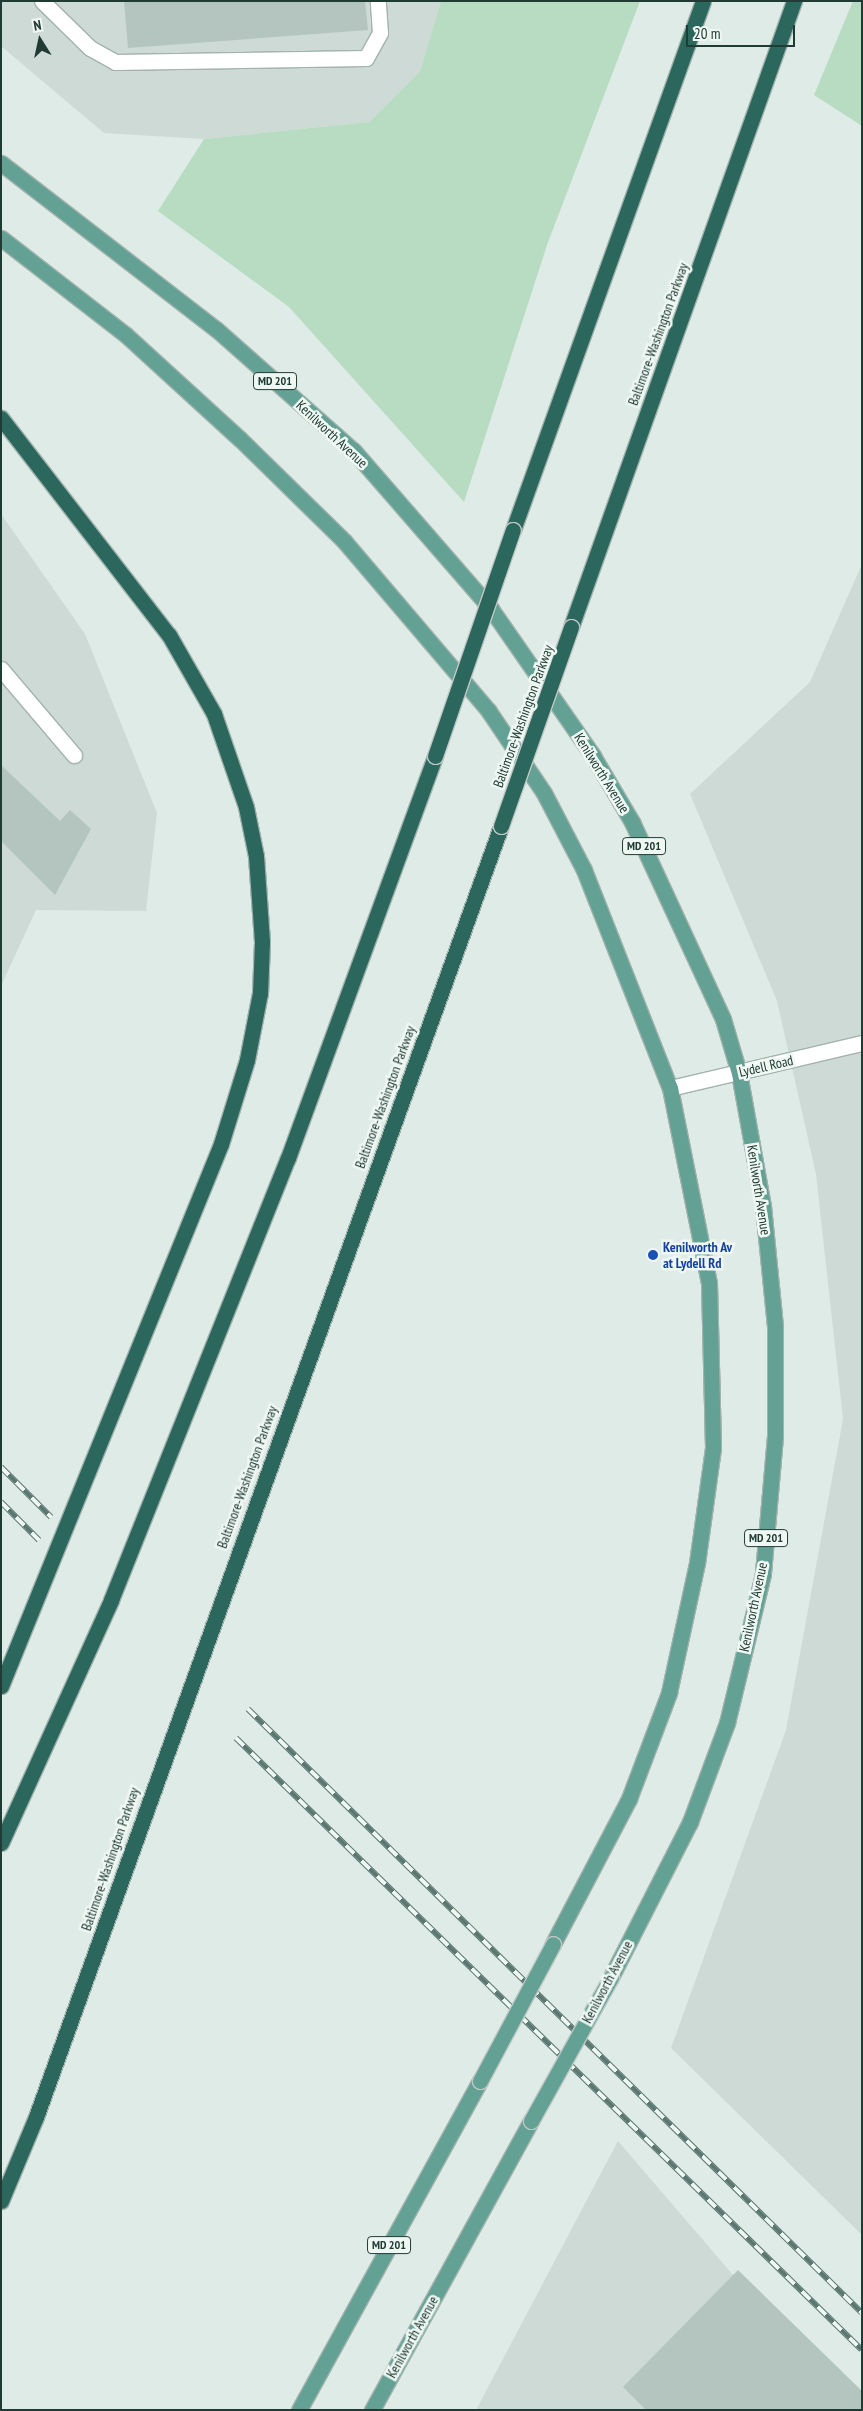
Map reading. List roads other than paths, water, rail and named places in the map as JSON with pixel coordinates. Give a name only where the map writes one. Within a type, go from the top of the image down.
[{"type":"highway","points":[[1,1843],[111,1600],[280,1177],[435,756],[512,530],[703,1]]},
{"type":"highway","name":"Baltimore-Washington Parkway","points":[[1,2201],[36,2117],[501,826],[794,1]]},
{"type":"highway","points":[[1,418],[169,635],[214,714],[246,807],[256,856],[262,942],[260,993],[247,1060],[221,1144],[1,1686]]},
{"type":"main road","name":"Kenilworth Avenue","points":[[1,162],[216,329],[352,450],[491,609],[593,756],[632,822],[723,1019],[739,1072],[763,1206],[775,1327],[775,1436],[763,1574],[727,1723],[690,1822],[611,1977],[372,2410]]},
{"type":"main road","name":"MD 201","points":[[1,238],[126,335],[240,439],[345,542],[488,710],[544,793],[584,870],[670,1088],[709,1283],[713,1448],[700,1544],[669,1692],[629,1799],[554,1944],[299,2410]]},
{"type":"street","points":[[42,1],[90,48],[115,62],[366,58],[380,33],[378,1]]},
{"type":"street","points":[[1,669],[74,755]]},
{"type":"street","name":"Lydell Road","points":[[670,1088],[862,1043]]},
{"type":"railway","points":[[1,1467],[51,1517]]},
{"type":"railway","points":[[1,1502],[39,1540]]},
{"type":"railway","points":[[248,1709],[862,2313]]},
{"type":"railway","points":[[236,1738],[862,2350]]},
{"type":"place","name":"Kenilworth Av at Lydell Rd","points":[[653,1255]]}]
